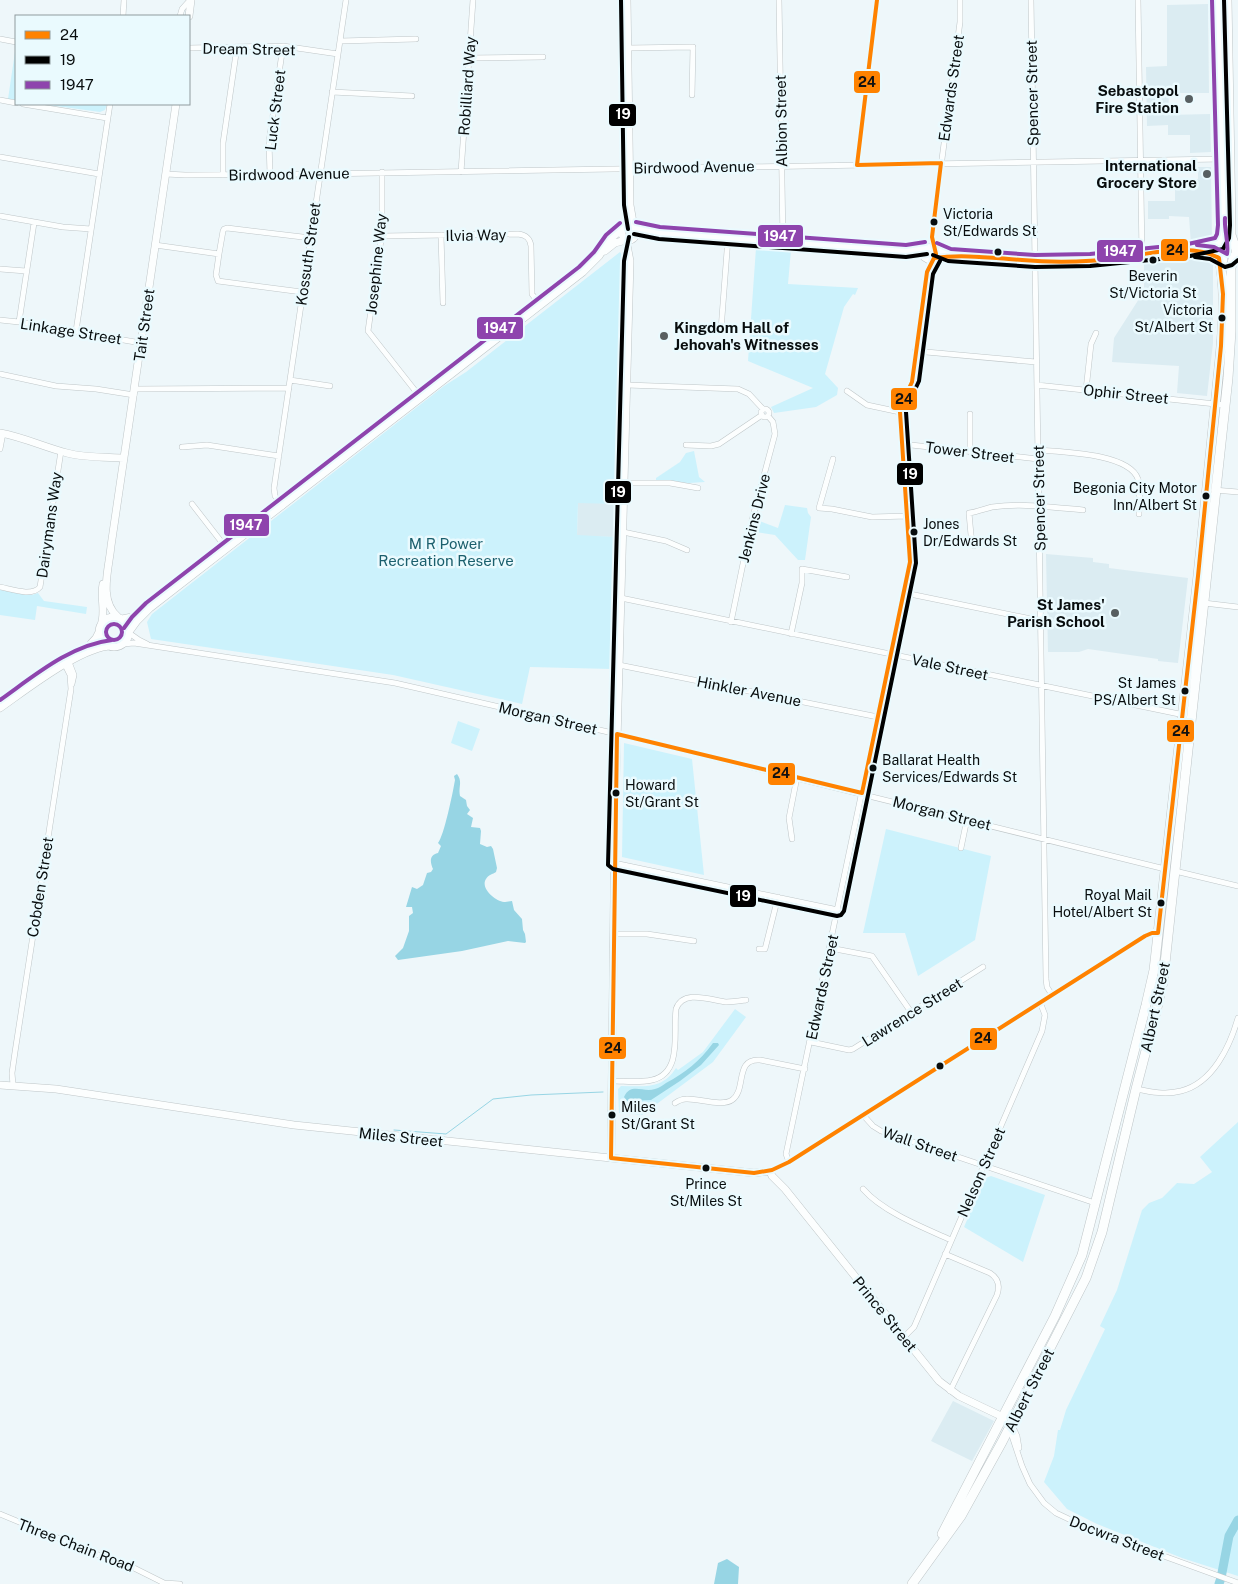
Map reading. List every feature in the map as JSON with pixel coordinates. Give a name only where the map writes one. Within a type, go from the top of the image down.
[{"type":"highway","points":[[1218,0],[1224,229],[1217,251],[1219,257],[1227,261],[1236,259],[1237,252],[1231,226],[1228,0]]},
{"type":"highway","points":[[1219,244],[1226,241],[1236,247]]},
{"type":"highway","name":"Albert Street","points":[[1219,257],[1222,282],[1220,405]]},
{"type":"highway","name":"Albert Street","points":[[912,1584],[961,1516],[1011,1426],[1070,1312],[1093,1261],[1102,1232],[1123,1139],[1158,1008],[1166,967],[1170,870],[1220,405],[1231,331],[1231,268],[1236,259]]},
{"type":"highway","name":"Albert Street","points":[[1187,715],[1204,603],[1211,490]]},
{"type":"highway","name":"Albert Street","points":[[929,1560],[1055,1316],[1082,1255],[1154,970],[1158,932],[1170,870]]},
{"type":"highway","points":[[1113,1137],[1123,1139]]},
{"type":"street","points":[[123,15],[124,0]]},
{"type":"street","points":[[180,15],[182,9],[190,0]]},
{"type":"street","points":[[189,15],[190,0]]},
{"type":"street","name":"Kossuth Street","points":[[283,506],[274,492],[278,456],[346,0]]},
{"type":"street","name":"Robilliard Way","points":[[460,172],[473,0]]},
{"type":"street","points":[[627,0],[630,205],[628,220],[622,235],[626,240],[630,261]]},
{"type":"street","name":"Albion Street","points":[[779,0],[783,242]]},
{"type":"street","points":[[856,165],[876,0]]},
{"type":"street","name":"Edwards Street","points":[[930,248],[959,25],[960,0]]},
{"type":"street","name":"Spencer Street","points":[[1031,0],[1043,839],[1046,980],[1052,995]]},
{"type":"street","points":[[1138,0],[1142,255]]},
{"type":"street","points":[[0,39],[15,42]]},
{"type":"street","points":[[340,41],[416,39]]},
{"type":"street","name":"Dream Street","points":[[190,48],[283,46],[338,54]]},
{"type":"street","name":"Luck Street","points":[[270,174],[269,142],[283,46]]},
{"type":"street","points":[[223,174],[223,143],[237,47]]},
{"type":"street","points":[[628,48],[693,47],[692,95]]},
{"type":"street","points":[[469,58],[543,57]]},
{"type":"street","points":[[332,92],[412,96]]},
{"type":"street","points":[[0,100],[15,103]]},
{"type":"street","points":[[29,105],[107,118]]},
{"type":"street","points":[[76,332],[110,105]]},
{"type":"street","name":"Tait Street","points":[[100,628],[104,616],[102,593],[135,392],[176,105]]},
{"type":"street","points":[[0,157],[99,174]]},
{"type":"street","name":"Birdwood Avenue","points":[[166,174],[320,174],[1223,159]]},
{"type":"street","name":"Josephine Way","points":[[382,172],[382,236],[368,331],[421,398]]},
{"type":"street","points":[[611,1158],[615,934],[614,863],[630,261],[637,232],[634,228],[630,205]]},
{"type":"street","points":[[0,216],[91,230]]},
{"type":"street","points":[[19,322],[34,222]]},
{"type":"street","points":[[599,256],[610,239],[630,226],[659,233],[906,251],[930,248],[952,255],[1035,261],[1090,260],[1189,250],[1219,244]]},
{"type":"street","points":[[302,292],[218,281],[216,275],[222,233],[225,228],[311,238]]},
{"type":"street","points":[[129,632],[150,608],[583,272],[615,243],[626,240],[631,241],[646,234],[659,233]]},
{"type":"street","name":"Ilvia Way","points":[[382,236],[520,234],[527,237],[532,246],[532,295],[540,305]]},
{"type":"street","points":[[441,235],[442,303]]},
{"type":"street","points":[[721,330],[728,238]]},
{"type":"street","points":[[155,245],[219,254]]},
{"type":"street","points":[[924,258],[923,252],[930,248]]},
{"type":"street","points":[[930,248],[936,254],[934,258]]},
{"type":"street","points":[[1189,250],[1210,252],[1219,257]]},
{"type":"street","points":[[906,251],[929,260],[952,255]]},
{"type":"street","name":"Edwards Street","points":[[924,258],[927,272]]},
{"type":"street","name":"Edwards Street","points":[[789,1162],[786,1155],[910,562],[900,412],[912,382],[927,272],[934,258]]},
{"type":"street","points":[[0,269],[26,271]]},
{"type":"street","name":"Linkage Street","points":[[0,320],[141,343]]},
{"type":"street","points":[[715,329],[728,330]]},
{"type":"street","points":[[1086,390],[1091,344],[1096,333]]},
{"type":"street","points":[[916,352],[1036,362]]},
{"type":"street","points":[[0,374],[56,386],[135,392],[289,388]]},
{"type":"street","points":[[290,380],[330,386]]},
{"type":"street","points":[[627,385],[738,389],[749,394],[764,413],[720,444],[709,446],[686,445]]},
{"type":"street","name":"Ophir Street","points":[[1037,385],[1220,405]]},
{"type":"street","points":[[847,391],[867,405],[900,412]]},
{"type":"street","name":"Jenkins Drive","points":[[732,622],[752,520],[775,434],[773,422],[764,413]]},
{"type":"street","points":[[970,414],[970,452]]},
{"type":"street","points":[[0,449],[1,433],[82,456],[124,458]]},
{"type":"street","name":"Tower Street","points":[[902,444],[1038,459]]},
{"type":"street","points":[[182,447],[206,446],[278,456]]},
{"type":"street","name":"Dairymans Way","points":[[0,587],[32,592],[39,588],[61,450]]},
{"type":"street","points":[[1038,450],[1102,457],[1114,460],[1128,468],[1139,480],[1139,514]]},
{"type":"street","points":[[833,459],[819,508],[872,517],[907,516]]},
{"type":"street","points":[[624,483],[670,483],[698,488]]},
{"type":"street","points":[[1211,490],[1238,492]]},
{"type":"street","points":[[192,504],[227,549]]},
{"type":"street","points":[[974,546],[969,513],[998,507],[1039,506],[1083,510]]},
{"type":"street","points":[[623,532],[666,541],[687,550]]},
{"type":"street","name":"Tait Street","points":[[111,546],[106,599],[110,610],[120,618]]},
{"type":"street","points":[[791,634],[802,583],[802,569],[847,578]]},
{"type":"street","points":[[905,593],[1041,621]]},
{"type":"street","name":"Vale Street","points":[[621,598],[1187,715]]},
{"type":"street","points":[[1204,603],[1238,607]]},
{"type":"street","points":[[80,655],[93,642],[107,619],[132,617],[150,608]]},
{"type":"street","points":[[0,708],[80,655],[101,647],[123,644],[128,638],[129,632],[127,624],[120,618]]},
{"type":"street","points":[[100,628],[101,638],[104,642],[113,646]]},
{"type":"street","name":"Morgan Street","points":[[129,632],[140,640],[160,647]]},
{"type":"street","name":"Morgan Street","points":[[123,644],[134,643],[395,683],[797,777],[1238,886]]},
{"type":"street","name":"Cobden Street","points":[[13,1085],[12,1070],[74,676],[67,663]]},
{"type":"street","name":"Hinkler Avenue","points":[[619,665],[878,717]]},
{"type":"street","points":[[792,839],[789,818],[797,777]]},
{"type":"street","points":[[961,848],[967,819]]},
{"type":"street","points":[[614,863],[838,910]]},
{"type":"street","points":[[759,949],[764,949],[778,897]]},
{"type":"street","points":[[1158,932],[1168,933]]},
{"type":"street","name":"Miles Street","points":[[0,1085],[65,1090],[294,1125],[754,1173],[773,1170],[789,1162],[1145,936],[1158,932]]},
{"type":"street","points":[[615,934],[644,934],[694,940]]},
{"type":"street","points":[[830,948],[872,956],[911,1012]]},
{"type":"street","name":"Lawrence Street","points":[[811,1042],[852,1050],[983,967]]},
{"type":"street","points":[[612,1081],[649,1081],[659,1078],[666,1071],[672,1062],[674,1054],[676,1009],[683,999],[691,997],[726,1002],[746,1000]]},
{"type":"street","name":"Nelson Street","points":[[904,1337],[914,1327],[1043,1028],[1045,1016],[1040,1002]]},
{"type":"street","points":[[1136,1089],[1158,1093],[1175,1093],[1187,1090],[1200,1082],[1219,1061],[1231,1038],[1238,1018]]},
{"type":"street","points":[[674,1102],[686,1099],[730,1101],[738,1094],[744,1067],[748,1062],[754,1060],[805,1069]]},
{"type":"street","name":"Wall Street","points":[[863,1115],[871,1125],[881,1131],[1095,1203]]},
{"type":"street","name":"Edwards Street","points":[[790,1142],[790,1148],[795,1158]]},
{"type":"street","name":"Prince Street","points":[[773,1170],[772,1176],[934,1376],[950,1391],[1003,1417]]},
{"type":"street","points":[[863,1189],[874,1200],[909,1221],[951,1240]]},
{"type":"street","points":[[945,1254],[992,1274],[999,1285],[997,1295],[950,1391]]},
{"type":"street","points":[[1003,1417],[1011,1426]]},
{"type":"street","name":"Docwra Street","points":[[1011,1426],[1026,1476],[1036,1493],[1060,1516],[1092,1530],[1236,1583]]},
{"type":"street","name":"Docwra Street","points":[[1011,1426],[1017,1436],[1020,1461]]},
{"type":"street","points":[[1002,1442],[1015,1442]]},
{"type":"street","name":"Three Chain Road","points":[[0,1514],[92,1553],[134,1568],[164,1583],[180,1584]]},
{"type":"shaded area","points":[[1208,4],[1209,93],[1169,93],[1168,115],[1210,114],[1211,152],[1190,153],[1190,135],[1168,135],[1168,125],[1147,126],[1146,67],[1167,66],[1167,5]]},
{"type":"shaded area","points":[[1198,167],[1211,167],[1212,242],[1191,244],[1189,217],[1169,216],[1169,219],[1148,219],[1148,201],[1175,201],[1175,179],[1198,179]]},
{"type":"shaded area","points":[[1176,258],[1213,258],[1213,343],[1207,396],[1177,393],[1179,366],[1112,362],[1114,338],[1144,291],[1144,261]]},
{"type":"shaded area","points":[[578,502],[617,504],[616,537],[577,536]]},
{"type":"shaded area","name":"St James' Parish School","points":[[1046,554],[1093,558],[1093,562],[1109,564],[1109,568],[1188,578],[1178,663],[1088,649],[1079,652],[1048,652]]},
{"type":"shaded area","points":[[457,774],[460,780],[460,796],[466,800],[470,810],[467,814],[473,818],[471,827],[480,828],[480,844],[487,847],[491,846],[493,849],[497,868],[496,872],[487,878],[485,886],[489,894],[500,901],[512,901],[514,910],[522,919],[526,942],[508,941],[462,951],[398,960],[395,956],[403,948],[409,931],[409,916],[413,913],[412,907],[406,907],[412,887],[417,889],[423,885],[427,873],[433,869],[431,859],[433,855],[438,853],[441,846],[438,843],[448,813],[455,780],[454,776]]},
{"type":"shaded area","points":[[713,1043],[718,1043],[719,1045],[701,1065],[651,1100],[627,1101],[624,1097],[630,1090],[656,1089],[680,1075],[703,1056]]},
{"type":"shaded area","points":[[953,1401],[994,1421],[972,1461],[931,1441]]},
{"type":"shaded area","points":[[727,1559],[739,1567],[738,1584],[714,1584],[718,1563]]},
{"type":"green space","points":[[15,52],[15,100],[8,99]]},
{"type":"green space","points":[[49,105],[107,105],[105,110],[100,112]]},
{"type":"green space","points":[[756,248],[791,250],[788,284],[858,288],[855,295],[853,294],[844,307],[825,374],[838,388],[837,395],[816,407],[774,413],[771,407],[813,388],[748,361]]},
{"type":"green space","name":"M R Power Recreation Reserve","points":[[620,252],[623,256],[617,504],[578,503],[577,535],[616,537],[612,669],[530,667],[522,704],[393,675],[151,639],[147,622],[152,614],[444,386],[466,372]]},
{"type":"green space","points":[[694,451],[699,477],[705,482],[656,481],[656,478],[680,462],[686,453]]},
{"type":"green space","points":[[785,505],[807,508],[811,517],[805,560],[798,560],[775,535],[755,532],[757,520],[778,528]]},
{"type":"green space","points":[[0,590],[32,595],[38,593],[44,601],[87,607],[86,614],[37,606],[35,620],[0,615]]},
{"type":"green space","points":[[458,721],[480,729],[472,751],[451,743]]},
{"type":"green space","points":[[624,743],[692,759],[704,875],[622,857]]},
{"type":"green space","points":[[886,829],[991,856],[975,940],[918,976],[905,933],[863,933]]},
{"type":"green space","points":[[735,1009],[746,1017],[713,1062],[642,1115],[619,1113],[618,1089],[621,1086],[645,1086],[665,1080],[676,1068],[678,1070],[703,1052]]},
{"type":"green space","points":[[1238,1122],[1238,1576],[1182,1558],[1097,1524],[1067,1509],[1044,1482],[1054,1456],[1058,1430],[1060,1430],[1066,1410],[1105,1329],[1100,1326],[1117,1290],[1142,1210],[1149,1203],[1162,1198],[1177,1183],[1194,1184],[1212,1172],[1200,1157]]},
{"type":"green space","points":[[991,1176],[1045,1195],[1023,1262],[964,1227],[985,1178]]},
{"type":"waterway","points":[[394,1130],[446,1134],[493,1099],[531,1095],[603,1092]]},
{"type":"waterway","points":[[1219,1584],[1229,1536],[1238,1520]]},
{"type":"transit line","name":"19","points":[[621,0],[624,205],[628,229]]},
{"type":"transit line","name":"24","points":[[857,165],[877,0]]},
{"type":"transit line","name":"1947","points":[[937,243],[951,249],[1035,255],[1090,254],[1188,244],[1215,238],[1218,225],[1212,0]]},
{"type":"transit line","name":"19","points":[[933,255],[948,261],[962,262],[1035,267],[1090,266],[1190,256],[1223,249],[1229,238],[1230,225],[1224,0]]},
{"type":"transit line","name":"24","points":[[857,165],[941,163]]},
{"type":"transit line","name":"24","points":[[934,258],[945,257],[967,256],[1072,262],[1184,250],[1209,253],[1219,258],[1223,294],[1221,346],[1198,576],[1158,933],[1145,936],[789,1162],[772,1170],[754,1173],[611,1158],[617,734],[862,793],[910,562],[900,412],[912,382],[927,272],[936,254],[932,237],[941,163]]},
{"type":"transit line","name":"1947","points":[[1197,245],[1214,247],[1227,254],[1225,218]]},
{"type":"transit line","name":"1947","points":[[636,222],[660,227],[906,245],[925,242]]},
{"type":"transit line","name":"1947","points":[[124,628],[146,603],[579,267],[594,252],[606,235],[620,223]]},
{"type":"transit line","name":"19","points":[[634,234],[659,239],[906,257],[927,254]]},
{"type":"transit line","name":"19","points":[[629,237],[624,261],[608,865],[613,869],[837,916],[841,915],[844,911],[916,563],[906,412],[919,381],[933,274],[940,261]]},
{"type":"transit line","name":"19","points":[[1195,257],[1210,259],[1225,267],[1232,265],[1238,260]]},
{"type":"transit line","name":"1947","points":[[111,624],[117,624],[122,629],[122,632],[120,638],[111,640],[106,635],[106,629],[111,624]]},
{"type":"transit line","name":"1947","points":[[0,700],[67,655],[82,648],[112,640]]},
{"type":"place","name":"Sebastopol Fire Station","points":[[1189,99]]},
{"type":"place","name":"International Grocery Store","points":[[1207,174]]},
{"type":"place","name":"Victoria St/Edwards St","points":[[934,222]]},
{"type":"place","name":"Beverin St/Victoria St","points":[[1153,260]]},
{"type":"place","name":"Victoria St/Albert St","points":[[1222,318]]},
{"type":"place","name":"Kingdom Hall of Jehovah's Witnesses","points":[[664,336]]},
{"type":"place","name":"Begonia City Motor Inn/Albert St","points":[[1206,496]]},
{"type":"place","name":"Jones Dr/Edwards St","points":[[914,532]]},
{"type":"place","name":"St James' Parish School","points":[[1115,613]]},
{"type":"place","name":"St James PS/Albert St","points":[[1185,691]]},
{"type":"place","name":"Ballarat Health Services/Edwards St","points":[[873,768]]},
{"type":"place","name":"Howard St/Grant St","points":[[616,793]]},
{"type":"place","name":"Royal Mail Hotel/Albert St","points":[[1161,903]]},
{"type":"place","name":"Miles St/Grant St","points":[[612,1115]]},
{"type":"place","name":"Prince St/Miles St","points":[[706,1168]]}]
